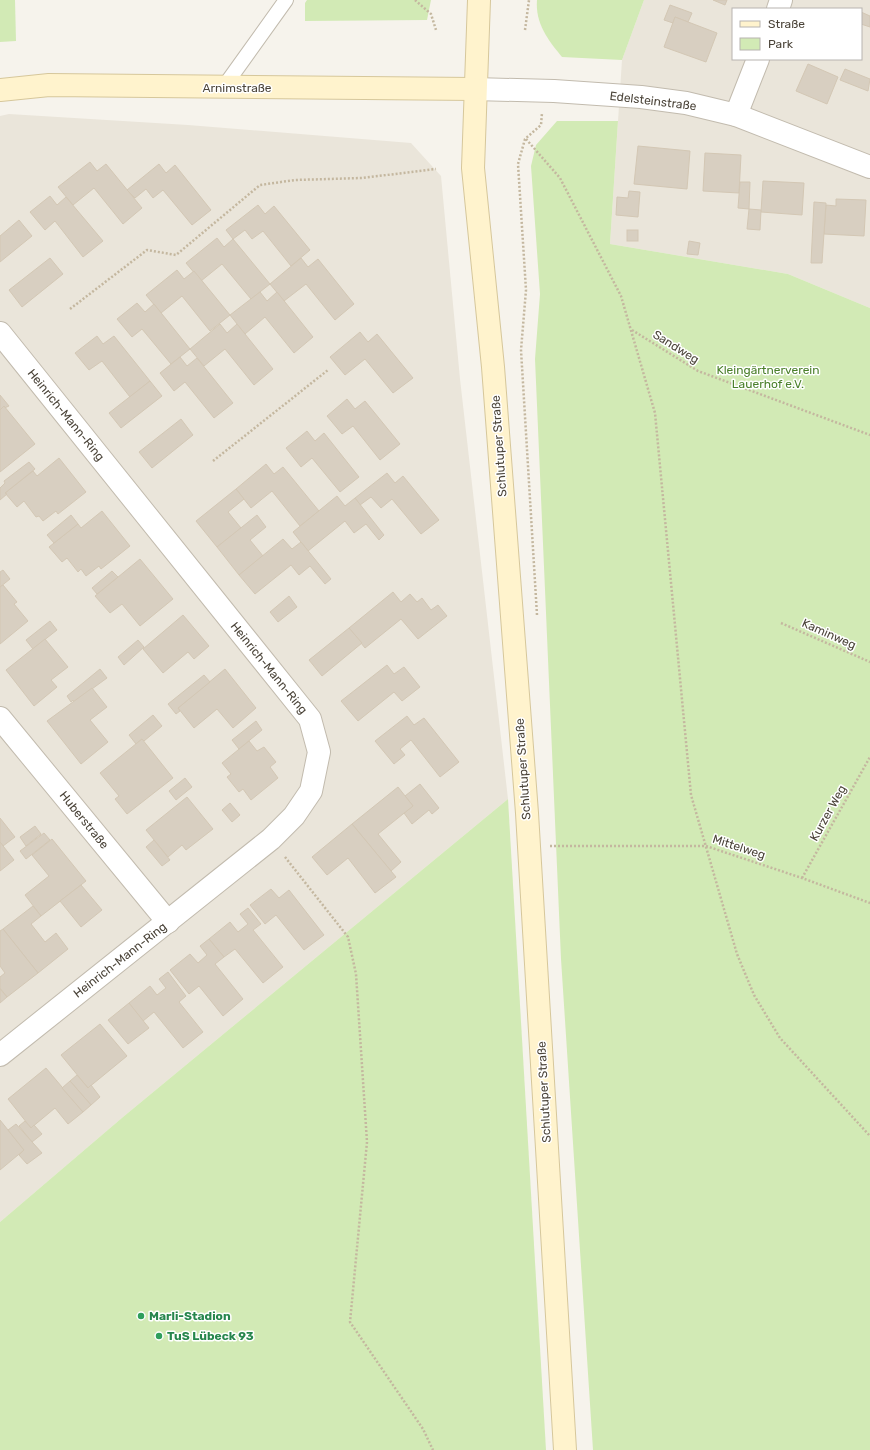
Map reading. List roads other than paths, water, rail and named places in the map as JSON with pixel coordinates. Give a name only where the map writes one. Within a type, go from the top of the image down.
[{"type":"main road","name":"Schlutuper Straße","points":[[479,0],[474,89],[473,168],[493,367],[527,813],[565,1450]]},
{"type":"main road","name":"Arnimstraße","points":[[0,90],[49,85],[223,88],[406,87],[474,89]]},
{"type":"street","points":[[736,115],[758,60]]},
{"type":"street","name":"Edelsteinstraße","points":[[474,89],[542,90],[641,97],[686,103],[736,115],[870,167]]},
{"type":"street","name":"Heinrich-Mann-Ring","points":[[0,333],[310,719],[319,752],[311,791],[294,816],[271,839],[0,1055]]},
{"type":"street","name":"Huberstraße","points":[[0,718],[168,922]]},
{"type":"lane","points":[[223,88],[286,0]]},
{"type":"place","name":"Marli-Stadion","points":[[141,1316]]},
{"type":"place","name":"TuS Lübeck 93","points":[[159,1336]]},
{"type":"park label","name":"Kleingärtnerverein Lauerhof e.V.","points":[[768,377]]}]
